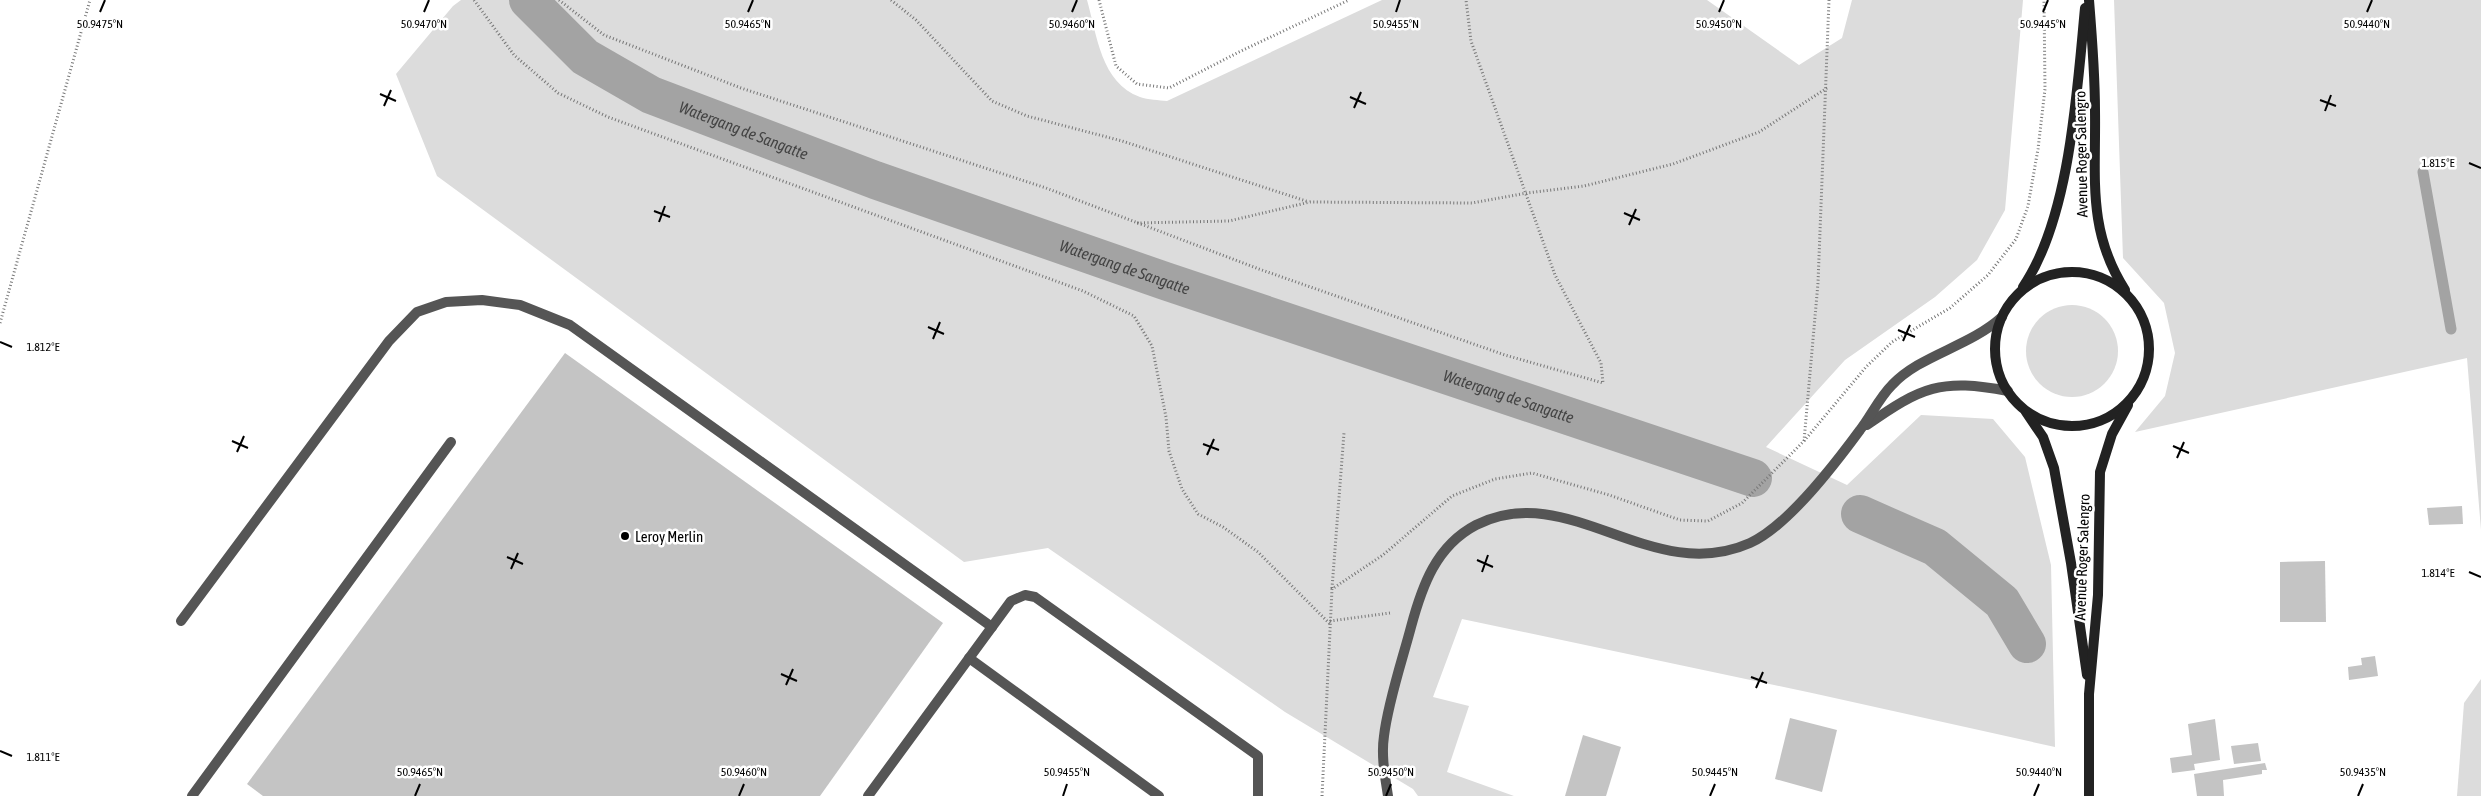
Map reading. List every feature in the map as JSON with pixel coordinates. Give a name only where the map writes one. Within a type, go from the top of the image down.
[{"type":"main road","name":"Avenue Roger Salengro","points":[[2018,294],[2043,252],[2057,208],[2074,112],[2088,0]]},
{"type":"main road","name":"Avenue Roger Salengro","points":[[2088,0],[2094,71],[2095,177],[2099,229],[2113,270],[2131,299]]},
{"type":"main road","points":[[2076,272],[2097,276],[2110,281],[2131,299],[2144,322],[2149,348],[2145,375],[2132,398],[2122,408],[2105,418],[2072,426],[2046,421],[2023,408],[2008,391],[2002,379],[1996,355],[1997,335],[2002,317],[2018,294],[2042,278],[2055,274],[2076,272]]},
{"type":"main road","name":"Avenue Roger Salengro","points":[[2089,796],[2089,694],[2098,595],[2100,472],[2112,434],[2132,398]]},
{"type":"main road","name":"Avenue Roger Salengro","points":[[2023,408],[2043,437],[2054,468],[2071,563],[2089,694]]},
{"type":"lane","points":[[182,621],[388,341],[416,312],[446,302],[482,300],[520,305],[570,325],[992,627]]},
{"type":"lane","points":[[1388,796],[1383,757],[1384,735],[1416,610],[1429,572],[1450,543],[1465,530],[1487,520],[1524,511],[1562,517],[1651,547],[1691,555],[1709,554],[1751,543],[1769,531],[1798,505],[1860,430],[1890,386],[1902,376],[1978,336],[2002,317]]},
{"type":"lane","points":[[1860,430],[1922,390],[1953,385],[1969,385],[2008,391]]},
{"type":"lane","points":[[192,796],[451,442]]},
{"type":"lane","points":[[868,796],[1011,601],[1025,595],[1035,597],[1258,756],[1258,796]]},
{"type":"lane","points":[[969,658],[1159,796]]},
{"type":"path","points":[[0,323],[90,0]]},
{"type":"path","points":[[474,0],[514,55],[558,93],[608,117],[1083,291],[1134,316],[1152,346],[1166,417],[1169,451],[1182,489],[1198,514],[1223,527],[1258,552],[1330,623]]},
{"type":"path","points":[[559,0],[604,35],[741,88],[1046,188],[1259,269],[1505,355],[1603,383],[1601,363],[1555,274],[1471,41],[1466,0]]},
{"type":"path","points":[[891,0],[916,20],[992,101],[1027,116],[1122,142],[1310,202]]},
{"type":"path","points":[[1099,0],[1116,66],[1137,84],[1170,88],[1238,52],[1349,0]]},
{"type":"path","points":[[1804,441],[1818,283],[1829,0]]},
{"type":"path","points":[[1332,589],[1382,555],[1452,496],[1495,479],[1532,473],[1609,495],[1680,520],[1708,521],[1742,503],[1804,441],[1866,367],[1892,342],[1950,308],[1988,275],[2016,239],[2028,206],[2038,150],[2045,89],[2044,0]]},
{"type":"path","points":[[1134,223],[1229,221],[1310,202],[1472,203],[1527,193],[1584,186],[1673,164],[1759,132],[1827,88]]},
{"type":"path","points":[[1322,796],[1332,589],[1344,433]]},
{"type":"path","points":[[1330,623],[1416,610]]},
{"type":"shaded area","points":[[461,0],[1087,0],[1103,56],[1117,81],[1127,90],[1140,97],[1167,101],[1382,0],[1707,0],[1799,65],[1842,38],[1852,0],[2023,0],[2005,210],[1977,260],[1935,297],[1845,360],[1766,447],[1847,485],[1921,415],[1993,419],[2025,457],[2051,565],[2055,747],[1812,693],[1462,619],[1433,697],[1469,706],[1447,772],[1514,796],[1418,796],[1413,789],[1285,712],[1048,548],[964,562],[437,176],[396,74],[453,6]]},
{"type":"shaded area","points":[[2114,0],[2481,0],[2481,530],[2467,358],[2135,432],[2165,396],[2175,353],[2164,303],[2123,258]]},
{"type":"shaded area","points":[[2072,305],[2090,308],[2105,318],[2115,333],[2118,351],[2115,369],[2105,384],[2090,394],[2072,397],[2054,394],[2039,384],[2029,369],[2026,351],[2029,333],[2039,318],[2054,308]]},
{"type":"shaded area","points":[[2481,679],[2481,796],[2457,796],[2464,703]]},
{"type":"building","name":"Leroy Merlin","points":[[565,353],[943,623],[820,796],[263,796],[247,784]]},
{"type":"building","points":[[2462,506],[2463,524],[2429,525],[2427,508]]},
{"type":"building","points":[[2325,561],[2326,622],[2280,622],[2280,562]]},
{"type":"building","points":[[2375,656],[2378,676],[2349,680],[2348,667],[2362,665],[2361,658]]},
{"type":"building","points":[[1790,718],[1837,730],[1822,792],[1775,779]]},
{"type":"building","points":[[2215,719],[2220,760],[2194,764],[2195,770],[2172,773],[2170,758],[2192,755],[2188,724]]},
{"type":"building","points":[[1583,735],[1621,747],[1606,796],[1565,796]]},
{"type":"building","points":[[2258,743],[2261,761],[2234,764],[2231,746]]},
{"type":"building","points":[[2265,763],[2267,770],[2262,770],[2262,774],[2223,780],[2224,796],[2197,796],[2194,774]]},
{"type":"waterway","name":"Watergang de Sangatte","points":[[528,0],[585,57],[651,95],[875,180],[1165,281],[1753,478]]},
{"type":"waterway","points":[[2423,172],[2451,329]]},
{"type":"waterway","points":[[1860,514],[1935,547],[2002,602],[2027,644]]},
{"type":"place","name":"Leroy Merlin","points":[[625,536]]}]
